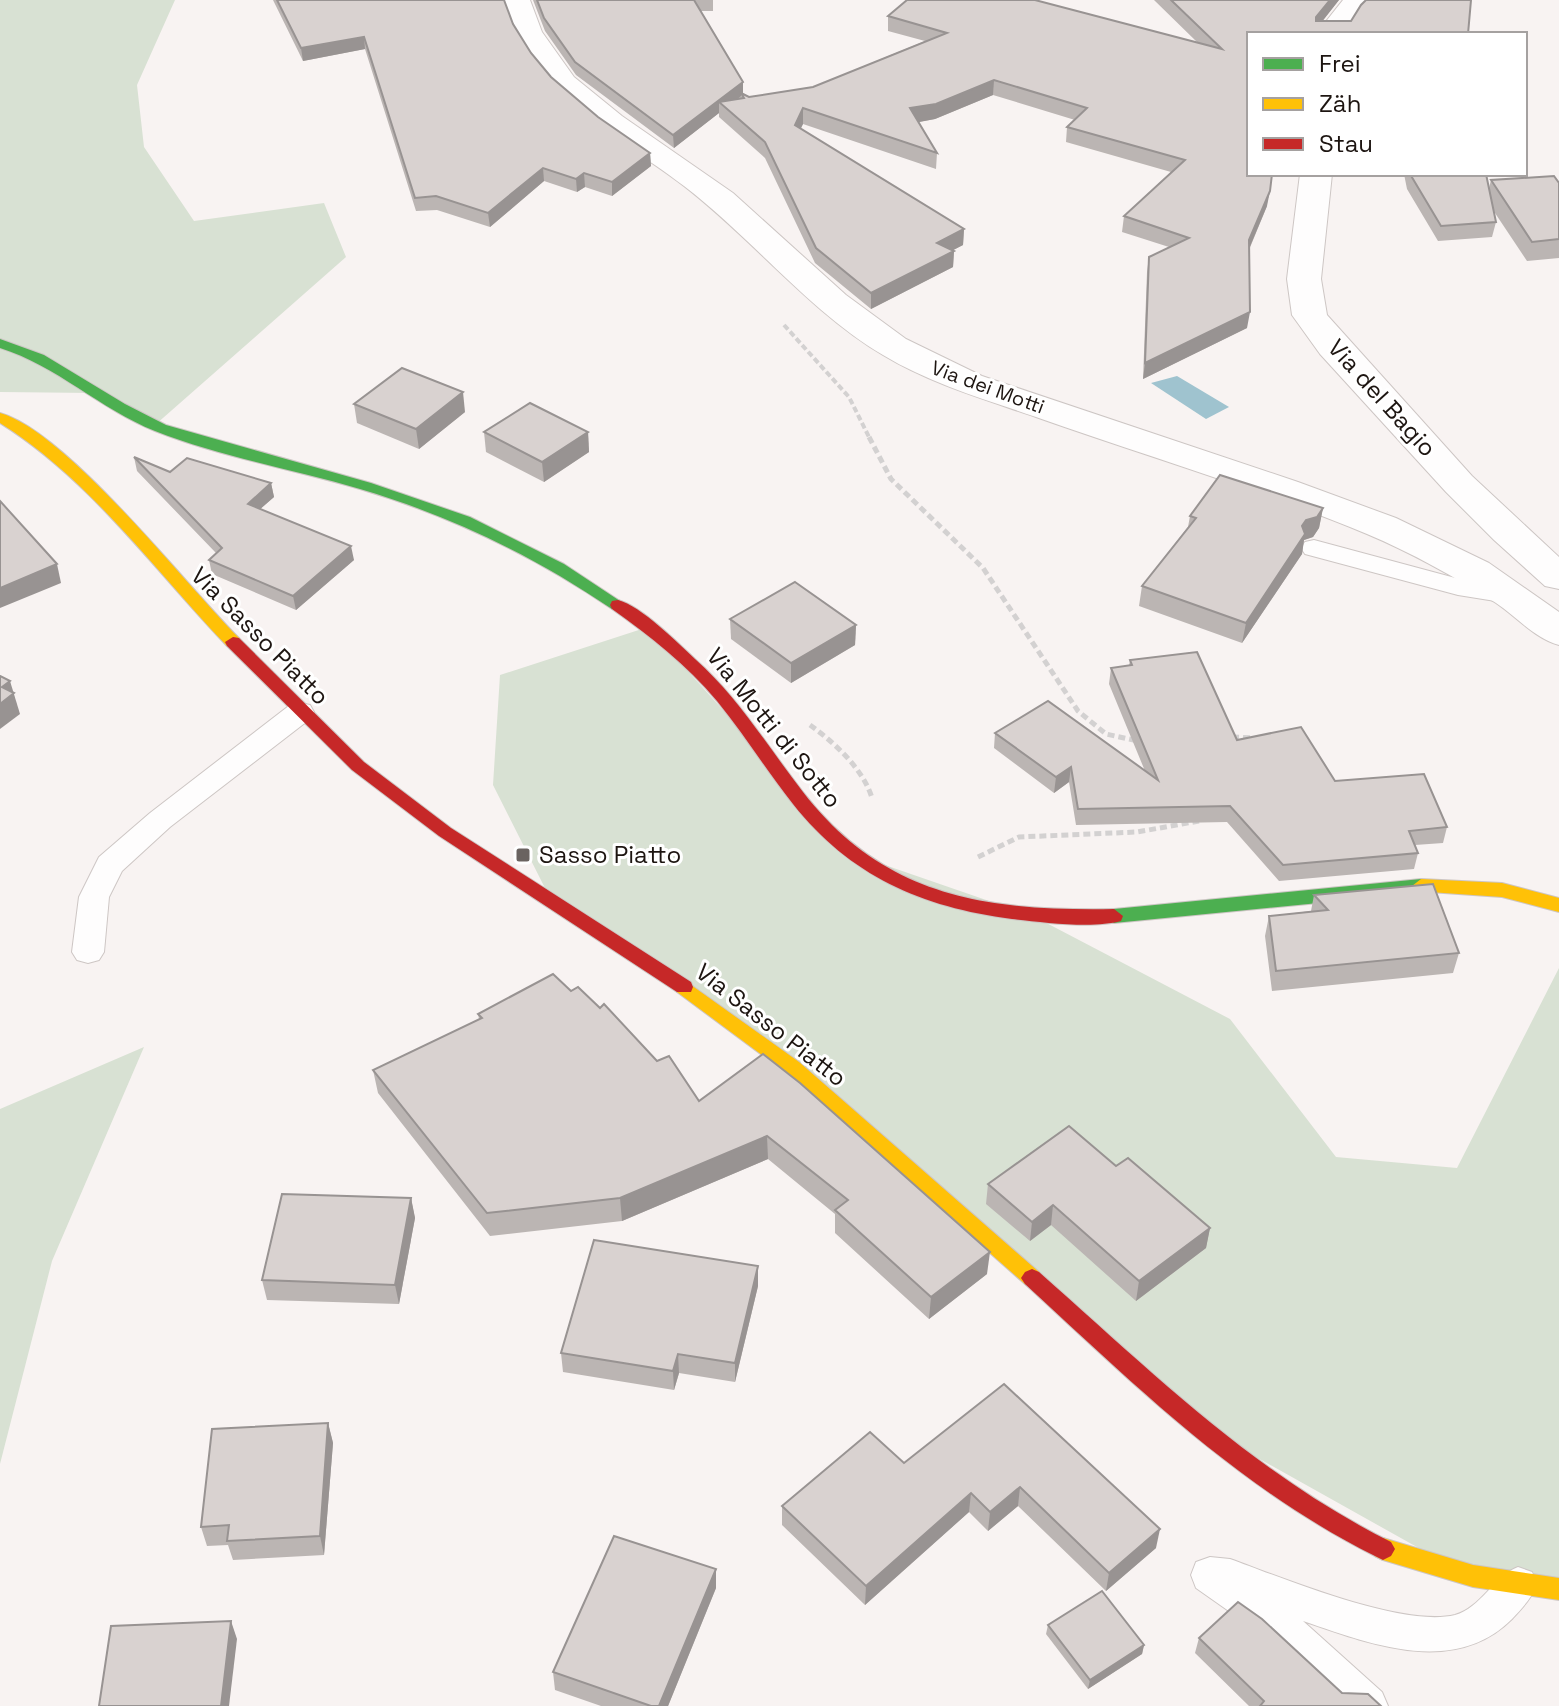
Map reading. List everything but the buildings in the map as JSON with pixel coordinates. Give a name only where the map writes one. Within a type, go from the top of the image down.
[{"type":"street","name":"Via dei Motti","points":[[516,0],[526,35],[571,92],[693,177],[753,226],[851,318],[903,353],[962,380],[1301,493],[1479,573],[1515,596],[1559,632]]},
{"type":"street","points":[[1332,32],[1346,12],[1361,0]]},
{"type":"street","name":"Via del Bagio","points":[[1316,176],[1306,268],[1306,309],[1333,346],[1457,482],[1522,548],[1559,577]]},
{"type":"street","name":"Via Motti di Sotto","points":[[0,343],[18,348],[93,393],[155,425],[414,500],[480,526],[531,551],[589,587],[677,649],[705,676],[790,791],[853,854],[913,889],[973,908],[1035,917],[1129,916],[1447,883],[1511,891],[1559,905]]},
{"type":"street","name":"Via Sasso Piatto","points":[[0,417],[48,449],[77,476],[187,597],[300,712],[400,801],[685,988],[792,1067],[1197,1424],[1265,1479],[1338,1527],[1369,1542],[1467,1575],[1559,1589]]},
{"type":"lane","points":[[1314,548],[1458,587],[1515,596]]},
{"type":"lane","points":[[88,952],[94,897],[110,865],[160,820],[300,712]]},
{"type":"lane","points":[[1368,1706],[1274,1620],[1210,1575],[1230,1577],[1361,1620],[1436,1635],[1456,1633],[1477,1625],[1518,1585]]},
{"type":"path","points":[[777,318],[849,397],[891,479],[983,568],[1078,711],[1106,734],[1134,742],[1150,741]]},
{"type":"path","points":[[750,734],[773,724],[791,708],[823,734],[866,779],[878,810]]},
{"type":"path","points":[[1227,737],[1269,739]]},
{"type":"path","points":[[976,857],[1019,837],[1137,832],[1204,821]]},
{"type":"green space","points":[[0,0],[175,0],[137,85],[144,147],[194,221],[324,203],[346,257],[155,425],[93,393],[0,392]]},
{"type":"green space","points":[[648,627],[853,854],[1035,917],[1230,1019],[1336,1157],[1457,1168],[1559,968],[1559,1589],[1467,1575],[1197,1424],[792,1067],[552,902],[493,785],[500,675]]},
{"type":"green space","points":[[144,1047],[52,1261],[0,1464],[0,1109]]},
{"type":"water","points":[[1177,376],[1229,407],[1206,419],[1151,383]]},
{"type":"traffic: fast","points":[[0,343],[39,358],[120,408],[161,428],[400,496],[465,521],[559,567],[618,605]]},
{"type":"traffic: fast","points":[[1114,916],[1421,886]]},
{"type":"traffic: slow","points":[[0,417],[33,437],[75,473],[233,642]]},
{"type":"traffic: slow","points":[[1421,886],[1502,890],[1559,905]]},
{"type":"traffic: slow","points":[[684,987],[792,1067],[1032,1278]]},
{"type":"traffic: slow","points":[[1383,1549],[1473,1576],[1559,1589]]},
{"type":"traffic: jam","points":[[618,605],[665,641],[708,681],[816,820],[835,840],[879,872],[935,896],[994,910],[1054,916],[1114,916]]},
{"type":"traffic: jam","points":[[233,642],[358,766],[445,832],[684,987]]},
{"type":"traffic: jam","points":[[1032,1278],[1155,1390],[1243,1463],[1335,1525],[1383,1549]]},
{"type":"place","name":"Sasso Piatto","points":[[523,855]]}]
